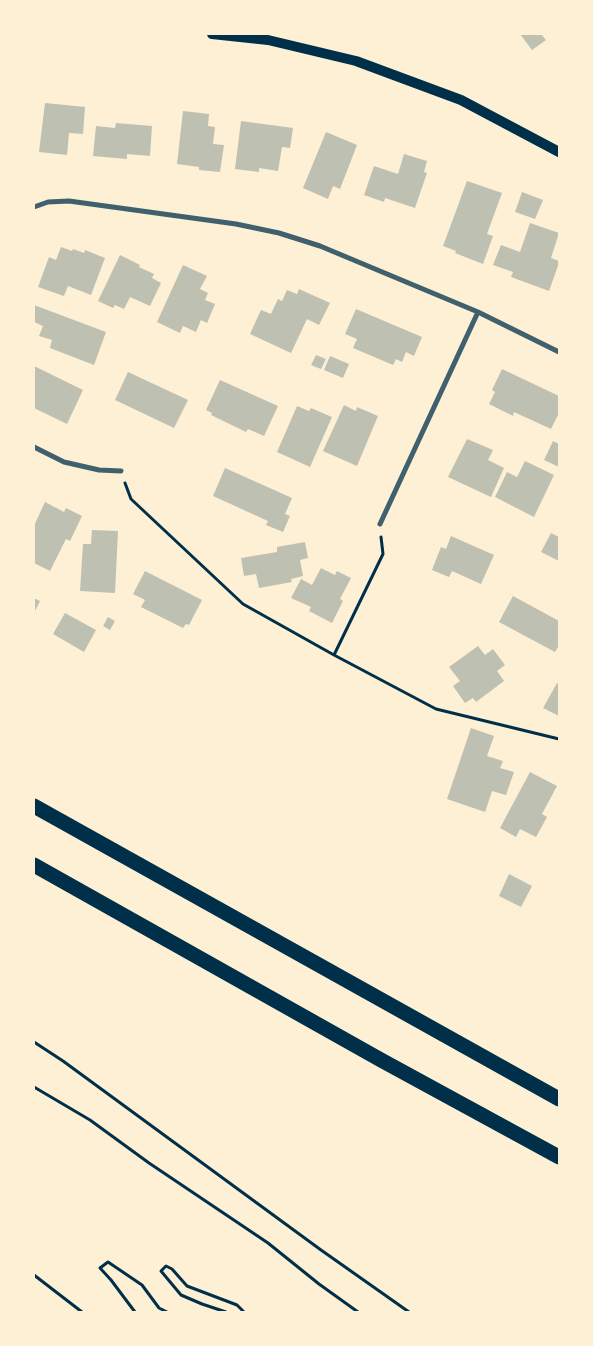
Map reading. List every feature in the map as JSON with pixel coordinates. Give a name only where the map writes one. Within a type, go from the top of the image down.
[{"type":"highway","points":[[34,806],[559,1099]]},
{"type":"highway","points":[[34,865],[381,1060],[559,1157]]},
{"type":"main road","points":[[212,34],[268,40],[356,61],[460,100],[559,152]]},
{"type":"street","points":[[34,207],[48,202],[69,201],[236,224],[279,233],[320,246],[478,312],[559,352]]},
{"type":"street","points":[[380,524],[478,312]]},
{"type":"street","points":[[34,447],[64,462],[98,470],[121,471]]},
{"type":"path","points":[[121,471],[131,498],[243,604],[436,709],[559,739]]},
{"type":"path","points":[[334,655],[383,554],[380,524]]},
{"type":"path","points":[[34,1042],[63,1061],[409,1312]]},
{"type":"path","points":[[34,1087],[90,1120],[149,1163],[268,1242],[319,1284],[358,1312]]},
{"type":"path","points":[[134,1312],[100,1268],[108,1262],[142,1285],[158,1308],[167,1312]]},
{"type":"path","points":[[226,1312],[181,1295],[161,1271],[166,1266],[172,1269],[187,1286],[238,1305],[244,1312]]},
{"type":"path","points":[[34,1275],[82,1312]]},
{"type":"building","points":[[520,34],[541,34],[546,40],[532,50]]},
{"type":"building","points":[[45,103],[85,107],[83,134],[69,133],[67,155],[39,152]]},
{"type":"building","points":[[183,111],[209,114],[208,126],[215,127],[213,144],[224,145],[220,172],[199,170],[199,167],[177,164]]},
{"type":"building","points":[[241,121],[293,128],[290,148],[282,147],[278,171],[259,168],[259,172],[235,169]]},
{"type":"building","points":[[116,123],[152,126],[150,156],[127,154],[127,159],[93,156],[96,126],[115,128]]},
{"type":"building","points":[[326,132],[357,145],[340,189],[333,186],[328,199],[303,188]]},
{"type":"building","points":[[404,154],[427,161],[424,172],[427,173],[415,208],[385,198],[384,202],[364,195],[374,166],[398,174]]},
{"type":"building","points":[[467,181],[502,193],[487,234],[493,236],[483,264],[443,246]]},
{"type":"building","points":[[522,192],[543,200],[535,219],[515,212]]},
{"type":"building","points":[[530,223],[559,233],[551,258],[559,261],[559,263],[549,291],[511,277],[513,272],[493,265],[501,245],[520,252]]},
{"type":"building","points":[[61,247],[84,253],[85,250],[105,258],[91,295],[68,286],[64,296],[38,287],[49,257],[56,260]]},
{"type":"building","points":[[120,255],[154,274],[152,278],[161,283],[150,306],[130,297],[124,309],[115,305],[113,308],[98,301]]},
{"type":"building","points":[[183,265],[207,276],[200,289],[208,293],[205,300],[215,304],[207,323],[201,320],[196,332],[183,326],[180,333],[157,322]]},
{"type":"building","points":[[299,289],[330,303],[319,325],[307,319],[291,353],[250,334],[261,310],[271,314],[278,299],[282,301],[287,290],[297,294]]},
{"type":"building","points":[[34,305],[106,332],[94,365],[50,348],[52,340],[39,336],[43,326],[34,322]]},
{"type":"building","points":[[356,309],[422,337],[414,356],[406,352],[402,362],[396,359],[393,365],[353,348],[357,339],[345,334]]},
{"type":"building","points":[[316,355],[326,359],[321,369],[311,365]]},
{"type":"building","points":[[330,356],[349,364],[343,378],[324,370]]},
{"type":"building","points":[[34,366],[83,390],[67,424],[34,408]]},
{"type":"building","points":[[502,369],[559,396],[559,413],[551,429],[514,412],[513,416],[489,404],[495,392],[492,390]]},
{"type":"building","points":[[128,372],[188,400],[174,428],[115,400]]},
{"type":"building","points":[[220,380],[278,406],[264,436],[248,429],[246,432],[211,415],[212,413],[206,410]]},
{"type":"building","points":[[344,405],[356,411],[357,407],[378,416],[357,466],[323,451]]},
{"type":"building","points":[[297,406],[309,411],[311,408],[332,417],[310,467],[277,452]]},
{"type":"building","points":[[467,439],[493,450],[488,460],[504,468],[491,497],[448,477]]},
{"type":"building","points":[[553,441],[559,444],[559,467],[544,460]]},
{"type":"building","points":[[525,461],[554,475],[534,517],[495,497],[507,472],[517,477]]},
{"type":"building","points":[[225,468],[292,498],[285,514],[290,516],[283,532],[266,525],[268,521],[213,496]]},
{"type":"building","points":[[45,502],[64,512],[66,508],[82,516],[70,541],[66,539],[50,571],[34,563],[34,526]]},
{"type":"building","points":[[92,530],[118,531],[115,593],[80,591],[83,544],[91,544]]},
{"type":"building","points":[[551,533],[559,537],[559,561],[541,552]]},
{"type":"building","points":[[451,536],[494,555],[481,584],[452,571],[449,577],[432,570],[441,547],[446,549]]},
{"type":"building","points":[[305,542],[308,558],[300,560],[303,576],[291,579],[292,582],[259,588],[256,574],[244,576],[241,558],[277,552],[277,547]]},
{"type":"building","points":[[321,568],[335,575],[337,571],[351,578],[340,599],[343,601],[332,623],[309,611],[311,607],[291,598],[301,579],[312,585]]},
{"type":"building","points":[[145,571],[202,600],[189,625],[186,624],[183,628],[141,607],[145,600],[133,594]]},
{"type":"building","points":[[513,596],[559,621],[559,645],[555,652],[499,622]]},
{"type":"building","points":[[34,598],[40,601],[34,613]]},
{"type":"building","points":[[65,613],[96,630],[84,652],[53,634]]},
{"type":"building","points":[[108,617],[115,621],[110,630],[103,626]]},
{"type":"building","points":[[478,646],[485,655],[493,649],[505,665],[497,671],[504,681],[476,702],[473,698],[465,703],[453,686],[460,681],[449,667]]},
{"type":"building","points":[[557,683],[559,684],[559,716],[543,708]]},
{"type":"building","points":[[471,728],[494,736],[487,756],[503,761],[500,768],[514,772],[506,795],[492,791],[485,812],[447,799]]},
{"type":"building","points":[[530,772],[557,786],[542,814],[547,817],[536,837],[520,829],[516,837],[500,828]]},
{"type":"building","points":[[509,874],[532,886],[521,907],[499,896]]}]
